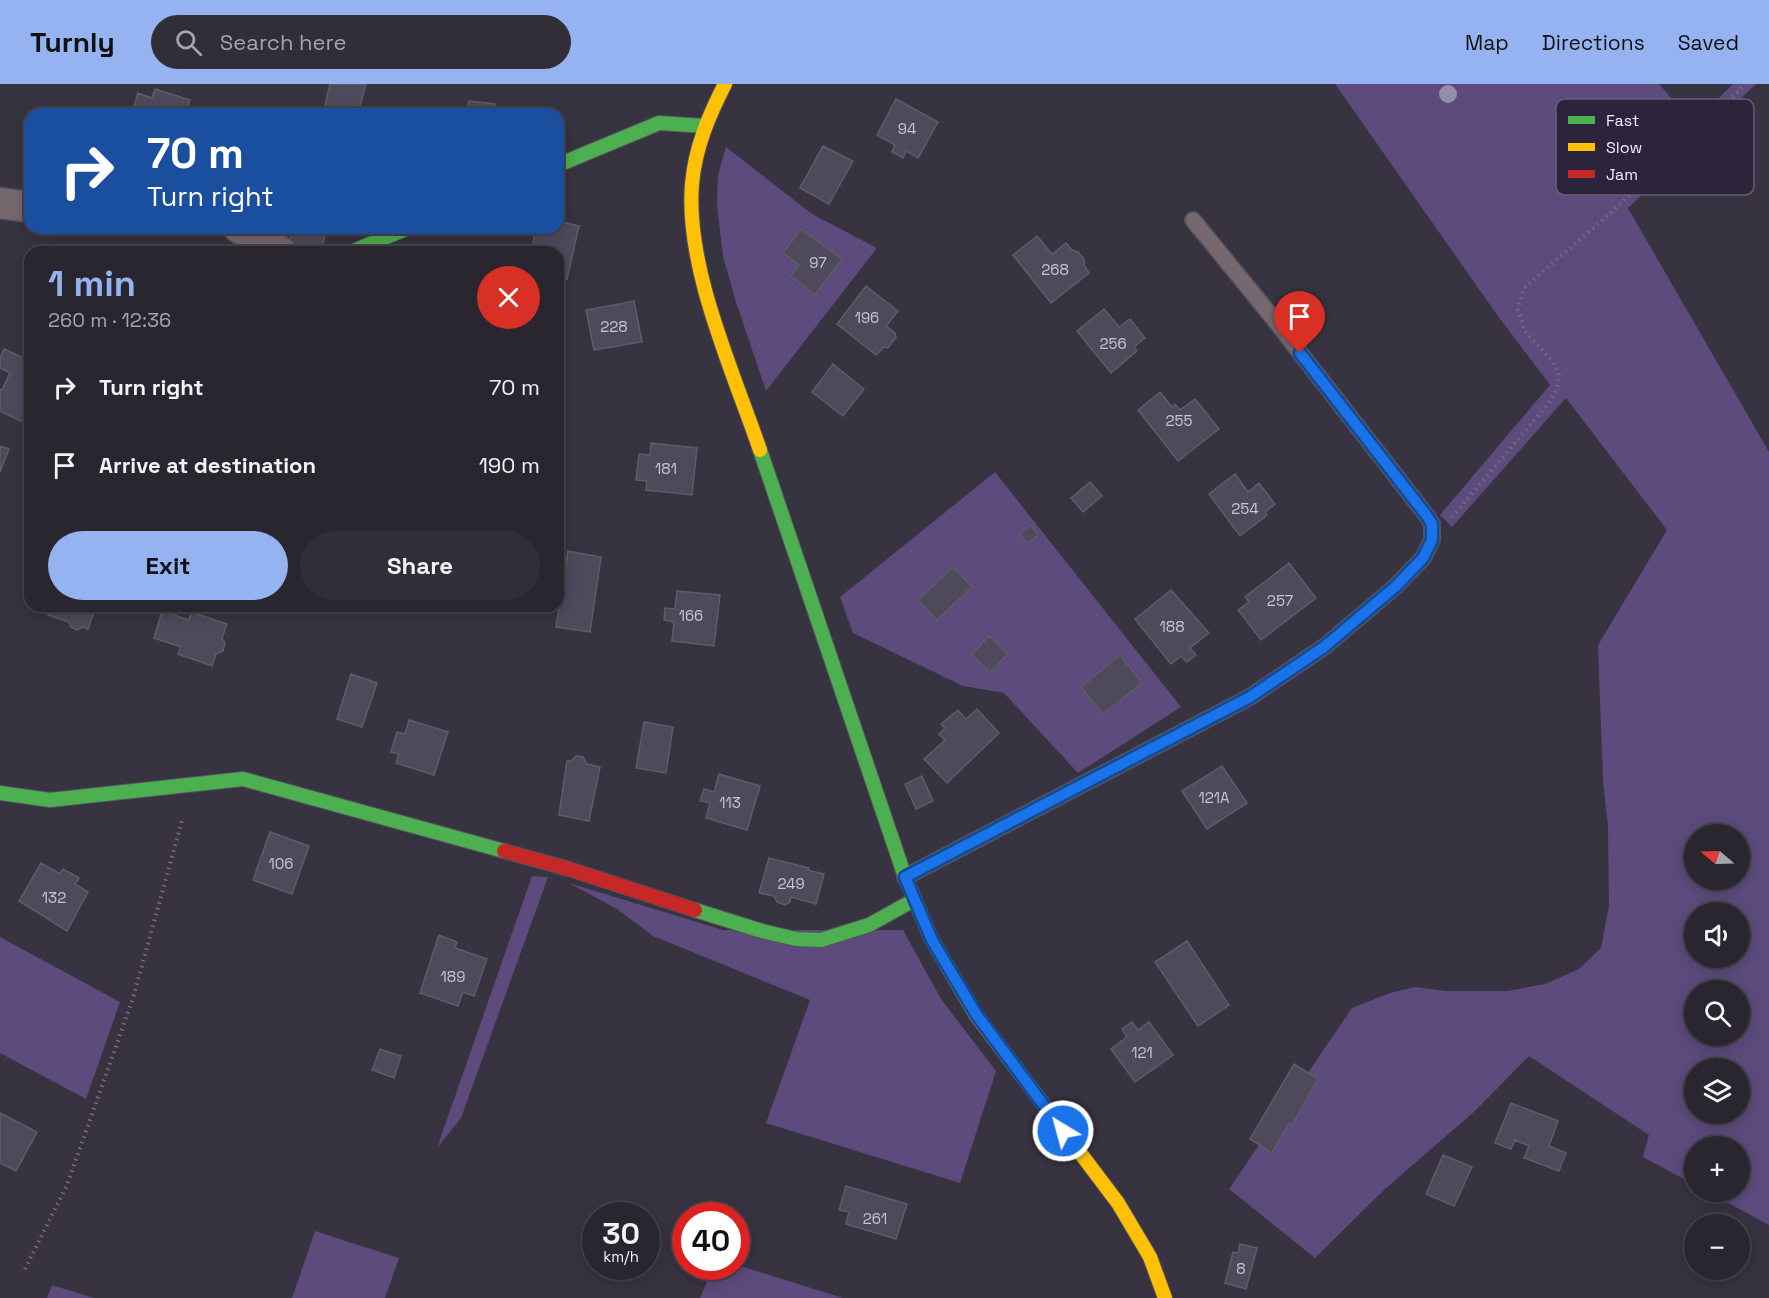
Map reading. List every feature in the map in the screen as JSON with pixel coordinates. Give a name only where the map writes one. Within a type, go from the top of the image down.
[{"type":"street","points":[[725,84],[705,126],[695,161],[691,197],[696,252],[742,403],[757,441],[905,877],[932,940],[976,1014],[1123,1212],[1150,1257],[1165,1298]]},
{"type":"street","points":[[564,163],[659,123],[705,126]]},
{"type":"street","points":[[0,203],[24,206]]},
{"type":"street","points":[[250,234],[270,246]]},
{"type":"street","points":[[365,246],[394,234]]},
{"type":"street","points":[[0,793],[50,800],[243,779],[569,869],[762,931],[796,939],[821,940],[869,924],[915,900]]},
{"type":"lane","points":[[905,877],[1250,697],[1324,647],[1360,618],[1423,558],[1432,540],[1432,524],[1427,516],[1273,318],[1193,220]]},
{"type":"path","points":[[1730,99],[1746,84]]},
{"type":"path","points":[[1432,540],[1549,403],[1557,389],[1559,373],[1551,360],[1524,330],[1518,309],[1524,288],[1630,195]]},
{"type":"path","points":[[25,1269],[67,1185],[133,998],[192,784]]},
{"type":"shaded area","points":[[1335,84],[1659,84],[1672,99],[1556,99],[1556,195],[1641,195],[1628,208],[1769,452],[1769,1225],[1726,1202],[1750,1202],[1750,1136],[1684,1136],[1684,1179],[1643,1157],[1649,1135],[1529,1056],[1475,1111],[1385,1189],[1315,1258],[1229,1189],[1352,1008],[1390,993],[1415,987],[1446,991],[1507,991],[1545,984],[1579,969],[1601,948],[1609,906],[1608,827],[1603,781],[1598,645],[1667,530],[1566,398],[1452,527],[1440,515],[1550,385],[1495,312]]},
{"type":"shaded area","points":[[1733,84],[1756,84],[1741,99],[1718,99]]},
{"type":"shaded area","points":[[726,147],[812,214],[877,248],[766,391],[723,256],[717,206],[718,175]]},
{"type":"shaded area","points":[[995,472],[1181,707],[1078,773],[1004,693],[963,686],[853,633],[840,597]]},
{"type":"shaded area","points":[[532,876],[548,877],[461,1118],[437,1148]]},
{"type":"shaded area","points":[[569,883],[723,930],[903,930],[941,999],[996,1071],[960,1183],[766,1123],[810,1000],[653,936],[617,909]]},
{"type":"shaded area","points":[[0,937],[120,1002],[86,1099],[0,1053]]},
{"type":"shaded area","points":[[315,1231],[399,1258],[385,1298],[292,1298]]},
{"type":"shaded area","points":[[750,1269],[843,1298],[700,1298],[708,1280],[750,1280]]},
{"type":"shaded area","points":[[52,1285],[94,1298],[47,1298]]},
{"type":"building","points":[[330,84],[366,84],[360,108],[324,108]]},
{"type":"building","points":[[155,89],[190,100],[188,108],[134,108],[138,93],[152,98]]},
{"type":"building","points":[[896,99],[938,122],[918,158],[906,151],[903,158],[892,152],[895,145],[877,135]]},
{"type":"building","points":[[469,101],[495,104],[495,108],[467,108]]},
{"type":"building","points":[[823,146],[853,161],[829,204],[800,188]]},
{"type":"building","points":[[564,222],[579,226],[567,279],[564,278],[564,246],[532,246],[535,234],[564,234]]},
{"type":"building","points":[[801,229],[842,259],[815,295],[791,276],[799,265],[783,253]]},
{"type":"building","points":[[292,234],[326,234],[322,246],[289,244]]},
{"type":"building","points":[[1037,236],[1052,254],[1066,243],[1084,259],[1084,265],[1089,273],[1051,303],[1013,255]]},
{"type":"building","points":[[866,286],[898,311],[886,326],[895,333],[896,337],[888,348],[884,347],[876,355],[837,324]]},
{"type":"building","points":[[634,301],[642,342],[594,350],[586,310]]},
{"type":"building","points":[[1104,309],[1119,327],[1130,319],[1145,338],[1134,347],[1137,351],[1111,373],[1077,331]]},
{"type":"building","points":[[4,349],[24,358],[23,422],[0,411],[0,389],[2,390],[10,373],[0,368],[0,358]]},
{"type":"building","points":[[833,364],[864,389],[843,416],[812,392]]},
{"type":"building","points":[[1160,392],[1172,407],[1175,404],[1180,410],[1195,399],[1219,429],[1178,461],[1138,410]]},
{"type":"building","points":[[651,443],[697,448],[692,495],[646,490],[647,481],[636,480],[639,454],[650,455]]},
{"type":"building","points":[[0,446],[9,449],[0,472]]},
{"type":"building","points":[[1235,474],[1248,492],[1259,483],[1275,504],[1265,512],[1267,515],[1240,536],[1209,494]]},
{"type":"building","points":[[1090,482],[1102,496],[1083,512],[1071,498]]},
{"type":"building","points":[[1031,525],[1038,535],[1027,543],[1020,534]]},
{"type":"building","points":[[568,551],[601,557],[590,632],[556,627],[558,612],[564,612],[564,576]]},
{"type":"building","points":[[1289,563],[1316,598],[1261,640],[1238,610],[1249,602],[1245,597]]},
{"type":"building","points":[[953,567],[972,587],[937,620],[918,600]]},
{"type":"building","points":[[1171,590],[1209,633],[1190,648],[1196,655],[1187,662],[1181,656],[1171,664],[1135,619]]},
{"type":"building","points":[[677,591],[720,595],[714,646],[672,641],[674,622],[664,620],[665,608],[675,609]]},
{"type":"building","points":[[49,612],[94,612],[88,629],[83,627],[77,630],[71,627],[69,622],[48,615]]},
{"type":"building","points":[[162,612],[189,620],[191,612],[227,624],[222,638],[225,643],[223,651],[216,654],[212,666],[178,654],[181,647],[154,638]]},
{"type":"building","points":[[989,636],[1008,654],[990,673],[972,654]]},
{"type":"building","points":[[1120,655],[1142,683],[1103,714],[1081,687]]},
{"type":"building","points":[[351,674],[377,683],[362,727],[337,719]]},
{"type":"building","points":[[977,709],[999,733],[947,783],[924,759],[945,740],[939,734],[945,728],[941,724],[958,710],[966,719]]},
{"type":"building","points":[[409,720],[448,732],[434,775],[396,763],[399,754],[391,752],[397,732],[405,734]]},
{"type":"building","points":[[644,722],[673,727],[666,773],[636,768]]},
{"type":"building","points":[[576,756],[583,757],[587,764],[600,767],[589,821],[559,815],[567,761],[571,761]]},
{"type":"building","points":[[1222,766],[1247,803],[1207,829],[1182,791]]},
{"type":"building","points":[[719,774],[760,786],[747,830],[706,818],[710,803],[700,801],[704,789],[714,792]]},
{"type":"building","points":[[922,776],[933,801],[916,809],[905,784]]},
{"type":"building","points":[[270,832],[309,846],[292,894],[253,880]]},
{"type":"building","points":[[769,858],[824,874],[816,904],[791,897],[790,902],[785,905],[777,902],[774,896],[759,893]]},
{"type":"building","points":[[41,863],[60,874],[63,869],[79,878],[75,884],[88,892],[67,931],[19,901]]},
{"type":"building","points":[[439,935],[457,942],[455,948],[487,959],[474,996],[463,992],[458,1006],[420,993]]},
{"type":"building","points":[[1187,941],[1229,1005],[1198,1026],[1155,962]]},
{"type":"building","points":[[1132,1022],[1138,1030],[1149,1022],[1173,1055],[1135,1082],[1111,1049],[1127,1037],[1122,1029]]},
{"type":"building","points":[[380,1049],[401,1056],[394,1078],[372,1070]]},
{"type":"building","points":[[1294,1064],[1318,1079],[1292,1125],[1289,1123],[1272,1153],[1250,1139]]},
{"type":"building","points":[[1511,1103],[1558,1121],[1549,1146],[1566,1153],[1559,1171],[1524,1158],[1529,1146],[1515,1140],[1511,1149],[1495,1143]]},
{"type":"building","points":[[0,1113],[37,1132],[16,1171],[0,1163]]},
{"type":"building","points":[[1443,1155],[1472,1167],[1454,1206],[1426,1194]]},
{"type":"building","points":[[846,1186],[907,1204],[896,1239],[846,1224],[849,1212],[839,1210]]},
{"type":"building","points":[[1240,1244],[1257,1248],[1246,1289],[1225,1283],[1233,1252],[1238,1253]]},
{"type":"traffic: fast","points":[[564,163],[659,123],[705,126]]},
{"type":"traffic: fast","points":[[365,246],[394,234]]},
{"type":"traffic: fast","points":[[760,450],[905,877],[932,940],[949,969]]},
{"type":"traffic: fast","points":[[0,793],[50,800],[243,779],[504,851]]},
{"type":"traffic: fast","points":[[695,910],[762,931],[796,939],[821,940],[869,925],[914,900]]},
{"type":"traffic: slow","points":[[725,84],[708,120],[696,158],[692,184],[692,216],[703,284],[760,450]]},
{"type":"traffic: slow","points":[[949,969],[976,1015],[1118,1203],[1150,1257],[1165,1298]]},
{"type":"traffic: jam","points":[[504,851],[569,869],[695,910]]},
{"type":"route","points":[[1063,1131],[976,1014],[932,940],[905,877],[1250,697],[1324,647],[1395,587],[1423,558],[1432,540],[1432,524],[1300,353]]}]
